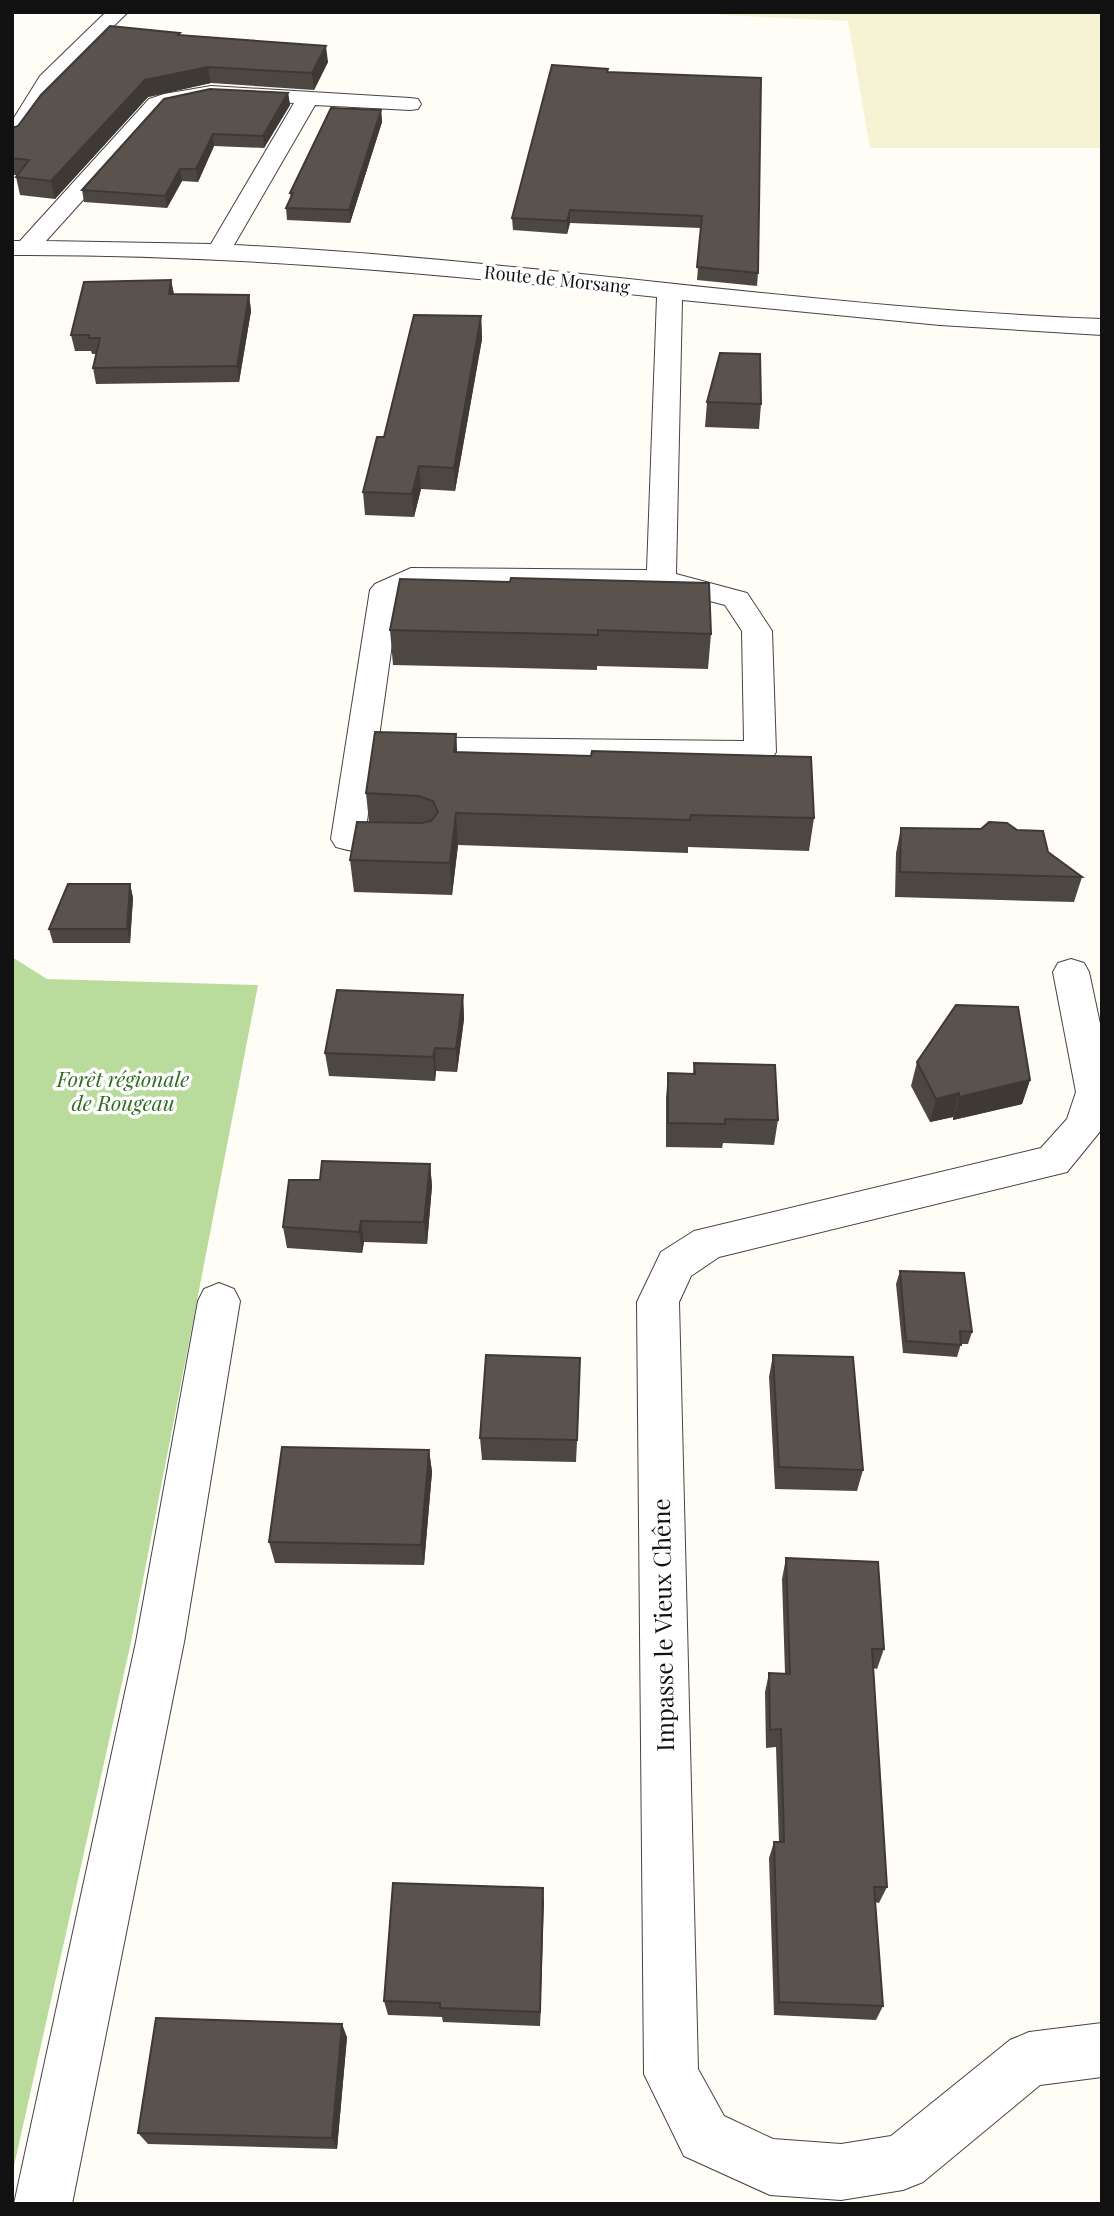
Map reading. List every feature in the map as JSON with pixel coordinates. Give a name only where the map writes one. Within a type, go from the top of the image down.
[{"type":"street","points":[[12,137],[33,108],[47,80],[118,12]]},
{"type":"street","points":[[20,247],[157,104],[164,100],[211,92],[410,104]]},
{"type":"street","points":[[219,250],[308,98]]},
{"type":"street","name":"Route de Morsang","points":[[20,247],[219,250],[670,291],[870,313],[1022,325],[1102,327]]},
{"type":"street","points":[[661,579],[670,291]]},
{"type":"street","points":[[362,747],[760,752],[757,631],[736,599],[661,579],[411,577],[385,590],[348,839],[421,843]]},
{"type":"street","name":"Impasse le Vieux Chêne","points":[[1071,972],[1095,1093],[1084,1126],[1053,1161],[708,1243],[676,1264],[658,1302],[671,2074],[704,2136],[770,2167],[841,2172],[904,2162],[1029,2059],[1102,2050]]},
{"type":"street","points":[[43,2204],[160,1642],[219,1301]]},
{"type":"shaded area","points":[[720,12],[1102,12],[1102,148],[870,148],[848,21],[720,15]]},
{"type":"green space","name":"Forêt régionale de Rougeau","points":[[12,957],[47,979],[258,985],[131,1642],[12,2175]]},
{"type":"building","points":[[110,26],[180,33],[178,35],[326,46],[312,73],[208,67],[145,80],[51,181],[16,177],[29,160],[12,158],[12,128],[18,126],[41,95]]},
{"type":"building","points":[[552,65],[608,69],[607,72],[761,78],[758,273],[697,267],[702,216],[570,210],[567,221],[512,218]]},
{"type":"building","points":[[210,89],[288,93],[263,136],[213,134],[196,169],[180,169],[165,196],[82,190],[164,99]]},
{"type":"building","points":[[331,108],[381,110],[349,210],[286,208],[293,193],[290,193]]},
{"type":"building","points":[[171,280],[169,294],[249,295],[237,366],[93,368],[100,338],[71,335],[84,282]]},
{"type":"building","points":[[414,315],[481,316],[454,468],[419,466],[412,494],[363,492],[377,437],[384,437]]},
{"type":"building","points":[[720,353],[760,354],[761,404],[707,402]]},
{"type":"building","points":[[511,578],[709,583],[711,634],[598,630],[598,635],[390,630],[400,579],[510,582]]},
{"type":"building","points":[[375,732],[456,734],[454,752],[591,756],[592,751],[811,757],[814,818],[691,815],[690,820],[456,813],[450,863],[350,860],[357,822],[421,823],[431,821],[438,812],[433,801],[419,796],[366,793]]},
{"type":"building","points":[[989,822],[1007,823],[1017,830],[1043,831],[1048,852],[1082,877],[900,872],[901,828],[981,829]]},
{"type":"building","points":[[68,884],[130,884],[127,929],[49,929]]},
{"type":"building","points":[[337,990],[463,995],[456,1049],[435,1048],[433,1057],[325,1053]]},
{"type":"building","points":[[956,1005],[1018,1007],[1030,1080],[959,1097],[959,1093],[936,1099],[917,1062]]},
{"type":"building","points":[[694,1063],[775,1065],[778,1120],[725,1119],[725,1124],[668,1123],[668,1073],[695,1074]]},
{"type":"building","points":[[322,1161],[430,1164],[424,1222],[361,1221],[359,1232],[283,1227],[289,1180],[320,1180]]},
{"type":"building","points":[[900,1271],[964,1273],[972,1332],[960,1331],[961,1345],[906,1341]]},
{"type":"building","points":[[486,1355],[580,1358],[577,1440],[480,1438]]},
{"type":"building","points":[[773,1355],[853,1357],[863,1470],[779,1467]]},
{"type":"building","points":[[282,1447],[429,1450],[421,1545],[269,1542]]},
{"type":"building","points":[[786,1558],[878,1562],[884,1649],[872,1649],[887,1887],[874,1887],[883,2006],[779,2002],[774,1842],[784,1842],[781,1729],[770,1730],[769,1673],[790,1674]]},
{"type":"building","points":[[393,1883],[543,1888],[540,2012],[440,2008],[440,2003],[384,2001]]},
{"type":"building","points":[[156,2018],[342,2024],[332,2138],[138,2133]]}]
